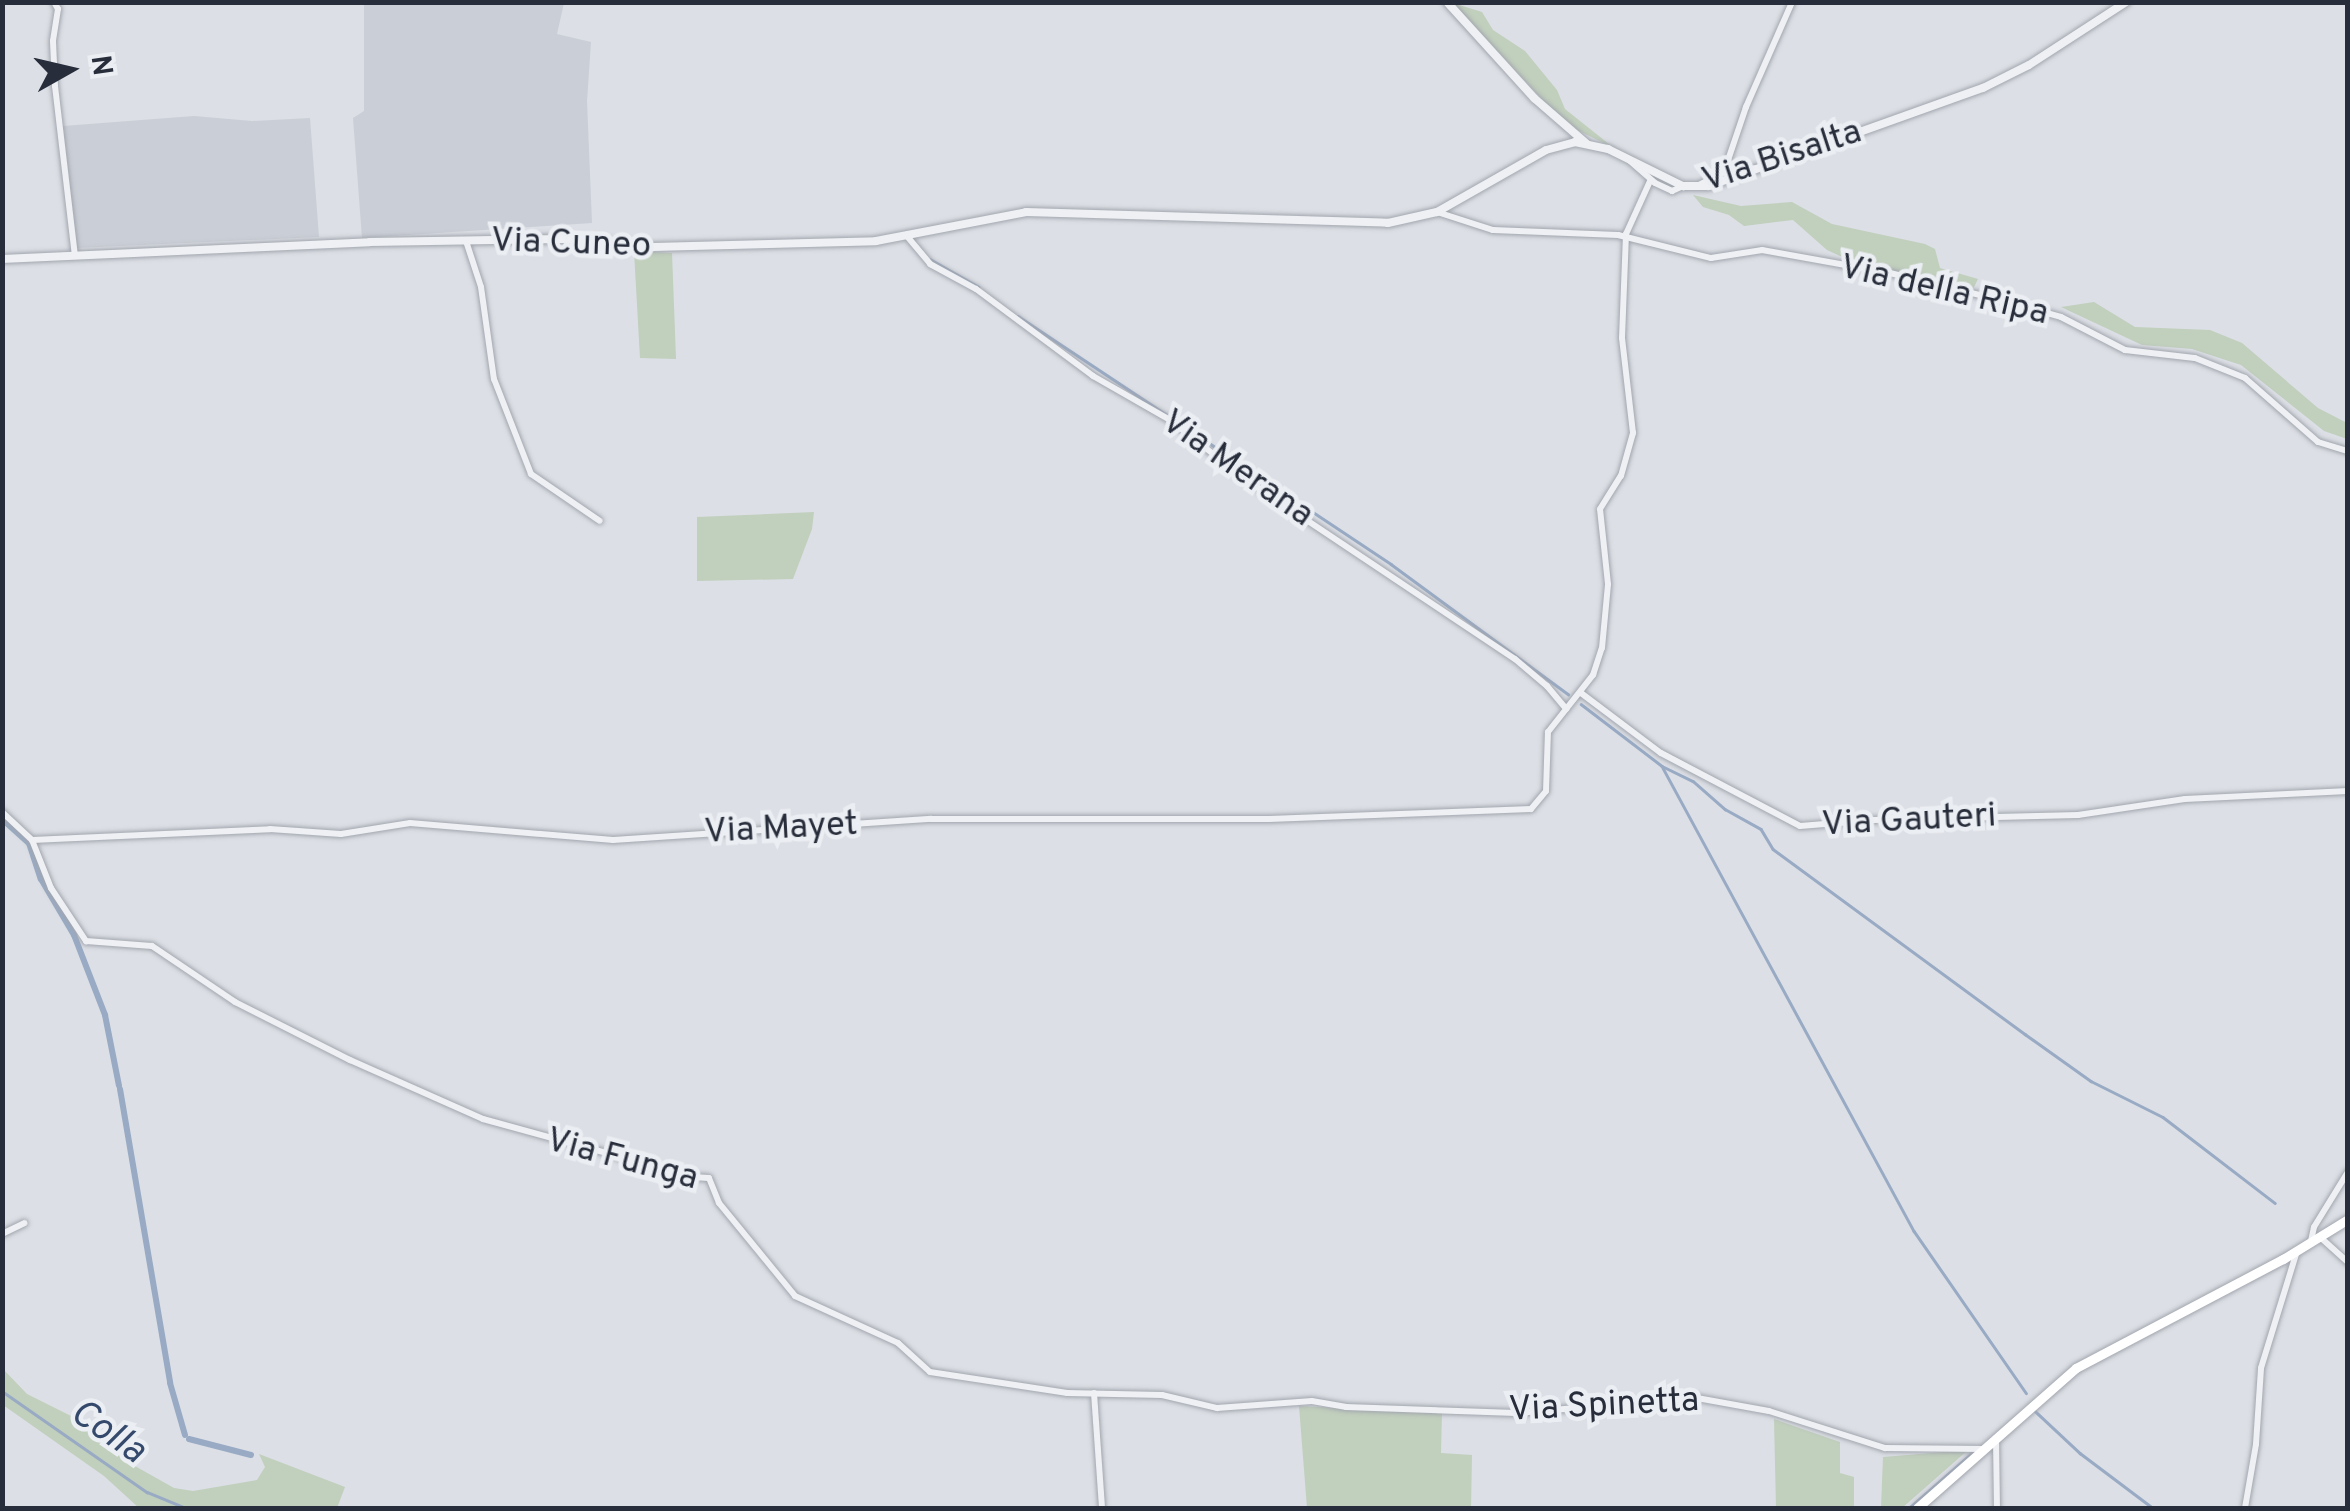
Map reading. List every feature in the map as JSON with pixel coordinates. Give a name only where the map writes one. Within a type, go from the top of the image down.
[{"type":"main road","points":[[1918,1508],[2076,1368],[2316,1240],[2348,1219]]},
{"type":"street","points":[[54,2],[58,10],[54,75],[75,255]]},
{"type":"street","name":"Via Bisalta","points":[[1447,2],[1534,98],[1586,143],[1683,186],[1696,187],[1992,84],[2126,2]]},
{"type":"street","points":[[1724,172],[1792,2]]},
{"type":"street","points":[[1437,212],[1546,150],[1586,143]]},
{"type":"street","points":[[1629,160],[1650,180],[1672,191],[1683,186]]},
{"type":"street","points":[[1696,187],[1724,172],[1759,168]]},
{"type":"street","points":[[1566,709],[1581,694],[1597,666],[1605,633],[1608,584],[1600,510],[1627,461],[1633,433],[1622,338],[1626,238],[1650,180]]},
{"type":"street","name":"Via Cuneo","points":[[2,260],[466,240],[580,240],[653,247],[876,240],[1012,212],[1388,223],[1437,212]]},
{"type":"street","name":"Via della Ripa","points":[[1437,212],[1492,230],[1626,238],[1711,258],[1754,250],[1890,273],[2061,317],[2125,350],[2195,358],[2245,378],[2318,442],[2348,451]]},
{"type":"street","name":"Via Merana","points":[[906,235],[930,264],[976,290],[1093,376],[1170,420],[1226,466],[1515,659],[1548,686],[1566,709]]},
{"type":"street","points":[[466,240],[481,286],[494,378],[531,474],[600,521]]},
{"type":"street","name":"Via Gauteri","points":[[1581,694],[1660,753],[1800,826],[1874,820],[2078,815],[2258,792],[2348,791]]},
{"type":"street","name":"Via Mayet","points":[[32,840],[270,829],[358,834],[410,824],[613,840],[931,820],[1269,819],[1532,808],[1546,791],[1548,732],[1566,709]]},
{"type":"street","name":"Via Funga","points":[[2,812],[32,840],[51,888],[86,941],[152,946],[236,1002],[350,1060],[483,1119],[618,1156],[660,1174],[709,1178],[719,1202],[795,1296],[898,1343],[930,1372],[1001,1386],[1162,1395],[1217,1408],[1312,1401],[1398,1408]]},
{"type":"street","points":[[2348,1172],[2314,1227],[2316,1240],[2348,1262]]},
{"type":"street","points":[[2,1234],[24,1223]]},
{"type":"street","points":[[2244,1508],[2256,1444],[2261,1368],[2297,1250]]},
{"type":"street","points":[[1094,1393],[1102,1508]]},
{"type":"street","name":"Via Spinetta","points":[[1398,1408],[1516,1413],[1697,1398],[1769,1411],[1885,1448],[1984,1449]]},
{"type":"street","points":[[1996,1438],[1998,1508]]},
{"type":"shaded area","points":[[364,3],[564,3],[557,34],[591,42],[587,101],[592,223],[362,238],[353,118],[364,111]]},
{"type":"shaded area","points":[[194,116],[252,121],[310,118],[319,237],[77,248],[63,126]]},
{"type":"green space","points":[[1453,3],[1482,12],[1493,30],[1525,51],[1557,90],[1565,109],[1614,148],[1579,131],[1550,108]]},
{"type":"green space","points":[[1693,195],[1741,206],[1792,202],[1832,224],[1925,244],[1935,249],[1940,268],[1978,279],[1973,289],[1862,266],[1827,250],[1793,220],[1744,226],[1729,215],[1703,207]]},
{"type":"green space","points":[[634,251],[672,253],[676,359],[640,358]]},
{"type":"green space","points":[[2094,302],[2135,327],[2210,330],[2242,343],[2318,408],[2347,423],[2347,439],[2324,431],[2241,365],[2192,349],[2142,345],[2061,307]]},
{"type":"green space","points":[[814,512],[812,529],[793,579],[697,581],[697,517]]},
{"type":"green space","points":[[3,1369],[27,1394],[83,1422],[126,1461],[174,1488],[193,1491],[257,1480],[265,1467],[259,1454],[345,1487],[337,1508],[139,1508],[104,1476],[3,1405]]},
{"type":"green space","points":[[1299,1406],[1442,1413],[1441,1453],[1472,1455],[1471,1508],[1307,1508]]},
{"type":"green space","points":[[1774,1419],[1840,1442],[1840,1473],[1854,1477],[1854,1508],[1776,1508]]},
{"type":"green space","points":[[1968,1450],[1902,1508],[1881,1508],[1883,1457]]},
{"type":"waterway","points":[[930,259],[979,287]]},
{"type":"waterway","points":[[1018,316],[1391,564],[1568,694]]},
{"type":"waterway","points":[[1581,704],[1662,766],[1693,781],[1725,809],[1761,829],[1773,849],[2025,1034],[2091,1081],[2163,1117],[2275,1203]]},
{"type":"waterway","points":[[1663,768],[1914,1231],[2026,1393]]},
{"type":"waterway","points":[[2,819],[29,843],[41,879],[74,935],[105,1015],[119,1086]]},
{"type":"waterway","points":[[120,1089],[170,1383],[185,1435]]},
{"type":"waterway","name":"Colla","points":[[2,1391],[147,1492],[186,1508]]},
{"type":"waterway","points":[[2035,1411],[2080,1453],[2153,1508]]},
{"type":"waterway","points":[[189,1439],[251,1455]]},
{"type":"waterway","points":[[1909,1508],[1973,1452]]}]
